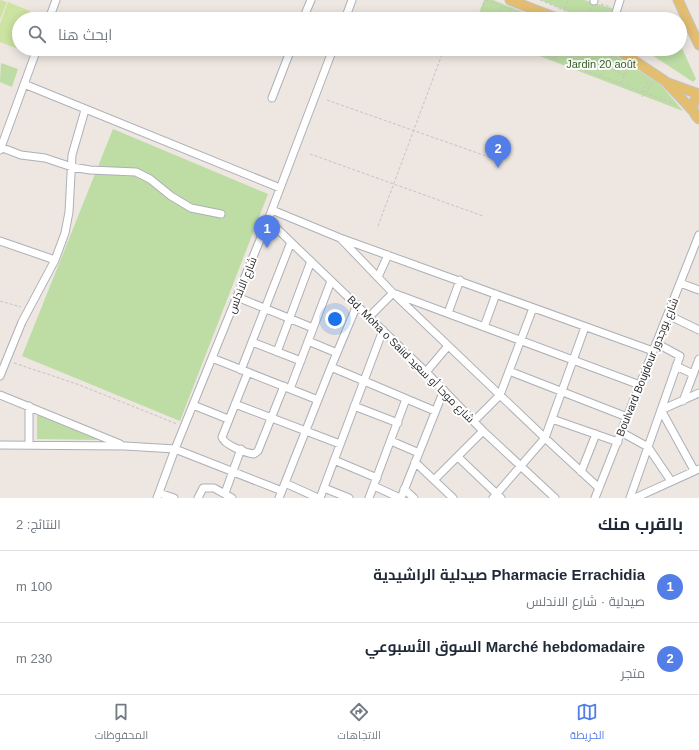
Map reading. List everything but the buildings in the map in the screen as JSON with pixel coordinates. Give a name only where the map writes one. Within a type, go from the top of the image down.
[{"type":"main road","points":[[510,0],[541,12]]},
{"type":"main road","points":[[678,0],[684,12]]},
{"type":"main road","points":[[687,19],[699,45]]},
{"type":"main road","points":[[621,56],[665,81],[699,94],[693,104],[696,115]]},
{"type":"main road","points":[[665,81],[696,115]]},
{"type":"street","points":[[52,12],[56,0]]},
{"type":"street","points":[[306,12],[311,0]]},
{"type":"street","points":[[348,12],[352,0]]},
{"type":"street","points":[[616,12],[620,0]]},
{"type":"street","points":[[34,56],[0,148],[21,155],[45,158],[72,167],[90,170],[136,172],[150,179],[171,196],[191,208],[220,214]]},
{"type":"street","points":[[272,98],[288,56]]},
{"type":"street","name":"شارع الاندلس","points":[[158,495],[175,448],[272,210],[330,56]]},
{"type":"street","points":[[24,84],[84,110],[280,188]]},
{"type":"street","points":[[0,376],[22,322],[55,260],[66,226],[75,141],[84,110]]},
{"type":"street","points":[[272,210],[340,238],[460,280],[653,351]]},
{"type":"street","name":"Bd. Moha o Saiid شارع موحا أو سعيد","points":[[268,220],[426,372],[483,431],[521,466],[550,496]]},
{"type":"street","name":"Boulvard Boujdour شارع بوجدور","points":[[595,498],[699,235]]},
{"type":"street","points":[[340,238],[393,293],[599,488]]},
{"type":"street","points":[[0,241],[55,260]]},
{"type":"street","points":[[291,242],[252,342],[235,404],[228,419],[222,439],[252,454],[257,452],[271,418],[301,361],[331,281]]},
{"type":"street","points":[[378,277],[388,255]]},
{"type":"street","points":[[277,352],[311,261]]},
{"type":"street","points":[[448,314],[460,280]]},
{"type":"street","points":[[680,283],[699,290]]},
{"type":"street","points":[[393,293],[640,384]]},
{"type":"street","points":[[368,317],[393,293]]},
{"type":"street","points":[[484,327],[496,294]]},
{"type":"street","points":[[237,297],[313,328]]},
{"type":"street","points":[[0,445],[175,448],[233,471],[280,495],[306,432],[330,367],[357,305]]},
{"type":"street","points":[[474,421],[500,394],[534,308]]},
{"type":"street","points":[[668,315],[699,330]]},
{"type":"street","points":[[458,457],[497,497],[545,438],[585,327]]},
{"type":"street","points":[[285,483],[319,498],[383,330]]},
{"type":"street","points":[[308,341],[337,353]]},
{"type":"street","points":[[252,342],[301,361]]},
{"type":"street","points":[[630,498],[680,355],[656,343]]},
{"type":"street","points":[[426,372],[448,346]]},
{"type":"street","points":[[212,358],[318,400]]},
{"type":"street","points":[[683,401],[699,359]]},
{"type":"street","points":[[676,366],[693,374]]},
{"type":"street","points":[[330,367],[435,411]]},
{"type":"street","points":[[509,371],[628,417]]},
{"type":"street","points":[[374,486],[400,498],[444,390]]},
{"type":"street","points":[[661,410],[699,393]]},
{"type":"street","points":[[0,395],[125,446]]},
{"type":"street","points":[[370,498],[406,399]]},
{"type":"street","points":[[235,404],[340,444]]},
{"type":"street","points":[[193,405],[228,419]]},
{"type":"street","points":[[29,406],[29,445]]},
{"type":"street","points":[[354,406],[398,423]]},
{"type":"street","points":[[635,498],[696,469],[661,410]]},
{"type":"street","points":[[552,419],[618,442]]},
{"type":"street","points":[[434,480],[483,431]]},
{"type":"street","points":[[621,432],[648,447],[671,481]]},
{"type":"street","points":[[581,472],[596,434]]},
{"type":"street","points":[[391,441],[419,453]]},
{"type":"street","points":[[225,493],[241,449]]},
{"type":"street","points":[[334,460],[377,478]]},
{"type":"street","points":[[415,462],[453,498]]},
{"type":"street","points":[[198,498],[205,487],[214,488],[232,498]]},
{"type":"street","points":[[324,488],[349,498]]},
{"type":"street","points":[[404,489],[414,498]]},
{"type":"street","points":[[158,495],[174,498]]},
{"type":"path","points":[[480,12],[485,0],[517,12]]},
{"type":"path","points":[[540,0],[572,12]]},
{"type":"path","points":[[565,9],[568,0]]},
{"type":"path","points":[[590,12],[594,1],[617,8]]},
{"type":"path","points":[[500,12],[502,6]]},
{"type":"path","points":[[378,226],[441,56]]},
{"type":"path","points":[[547,56],[681,107],[686,104]]},
{"type":"path","points":[[568,64],[571,56]]},
{"type":"path","points":[[584,56],[625,75]]},
{"type":"path","points":[[587,72],[590,56]]},
{"type":"path","points":[[600,76],[612,56]]},
{"type":"path","points":[[621,84],[629,65]]},
{"type":"path","points":[[642,97],[643,89],[649,79]]},
{"type":"path","points":[[643,93],[653,82]]},
{"type":"path","points":[[327,100],[503,162]]},
{"type":"path","points":[[310,154],[483,216]]},
{"type":"path","points":[[0,301],[29,310]]},
{"type":"path","points":[[7,361],[77,384],[184,427]]},
{"type":"green space","points":[[0,0],[7,2],[0,20]]},
{"type":"green space","points":[[484,0],[493,0],[523,12],[480,12]]},
{"type":"green space","points":[[541,0],[584,0],[614,9],[613,12],[569,12]]},
{"type":"green space","points":[[8,2],[30,11],[12,12],[12,46],[0,42],[0,24]]},
{"type":"green space","name":"Jardin 20 août","points":[[539,56],[617,56],[661,85],[683,111]]},
{"type":"green space","points":[[654,56],[685,56],[696,79],[693,82]]},
{"type":"green space","points":[[1,63],[18,69],[12,87],[0,82]]},
{"type":"green space","points":[[113,129],[268,194],[180,421],[22,356]]},
{"type":"green space","points":[[39,414],[103,440],[37,439],[37,416]]},
{"type":"place","name":"Marché hebdomadaire السوق الأسبوعي","points":[[498,168]]},
{"type":"place","name":"Pharmacie Errachidia صيدلية الراشيدية","points":[[267,248]]}]
